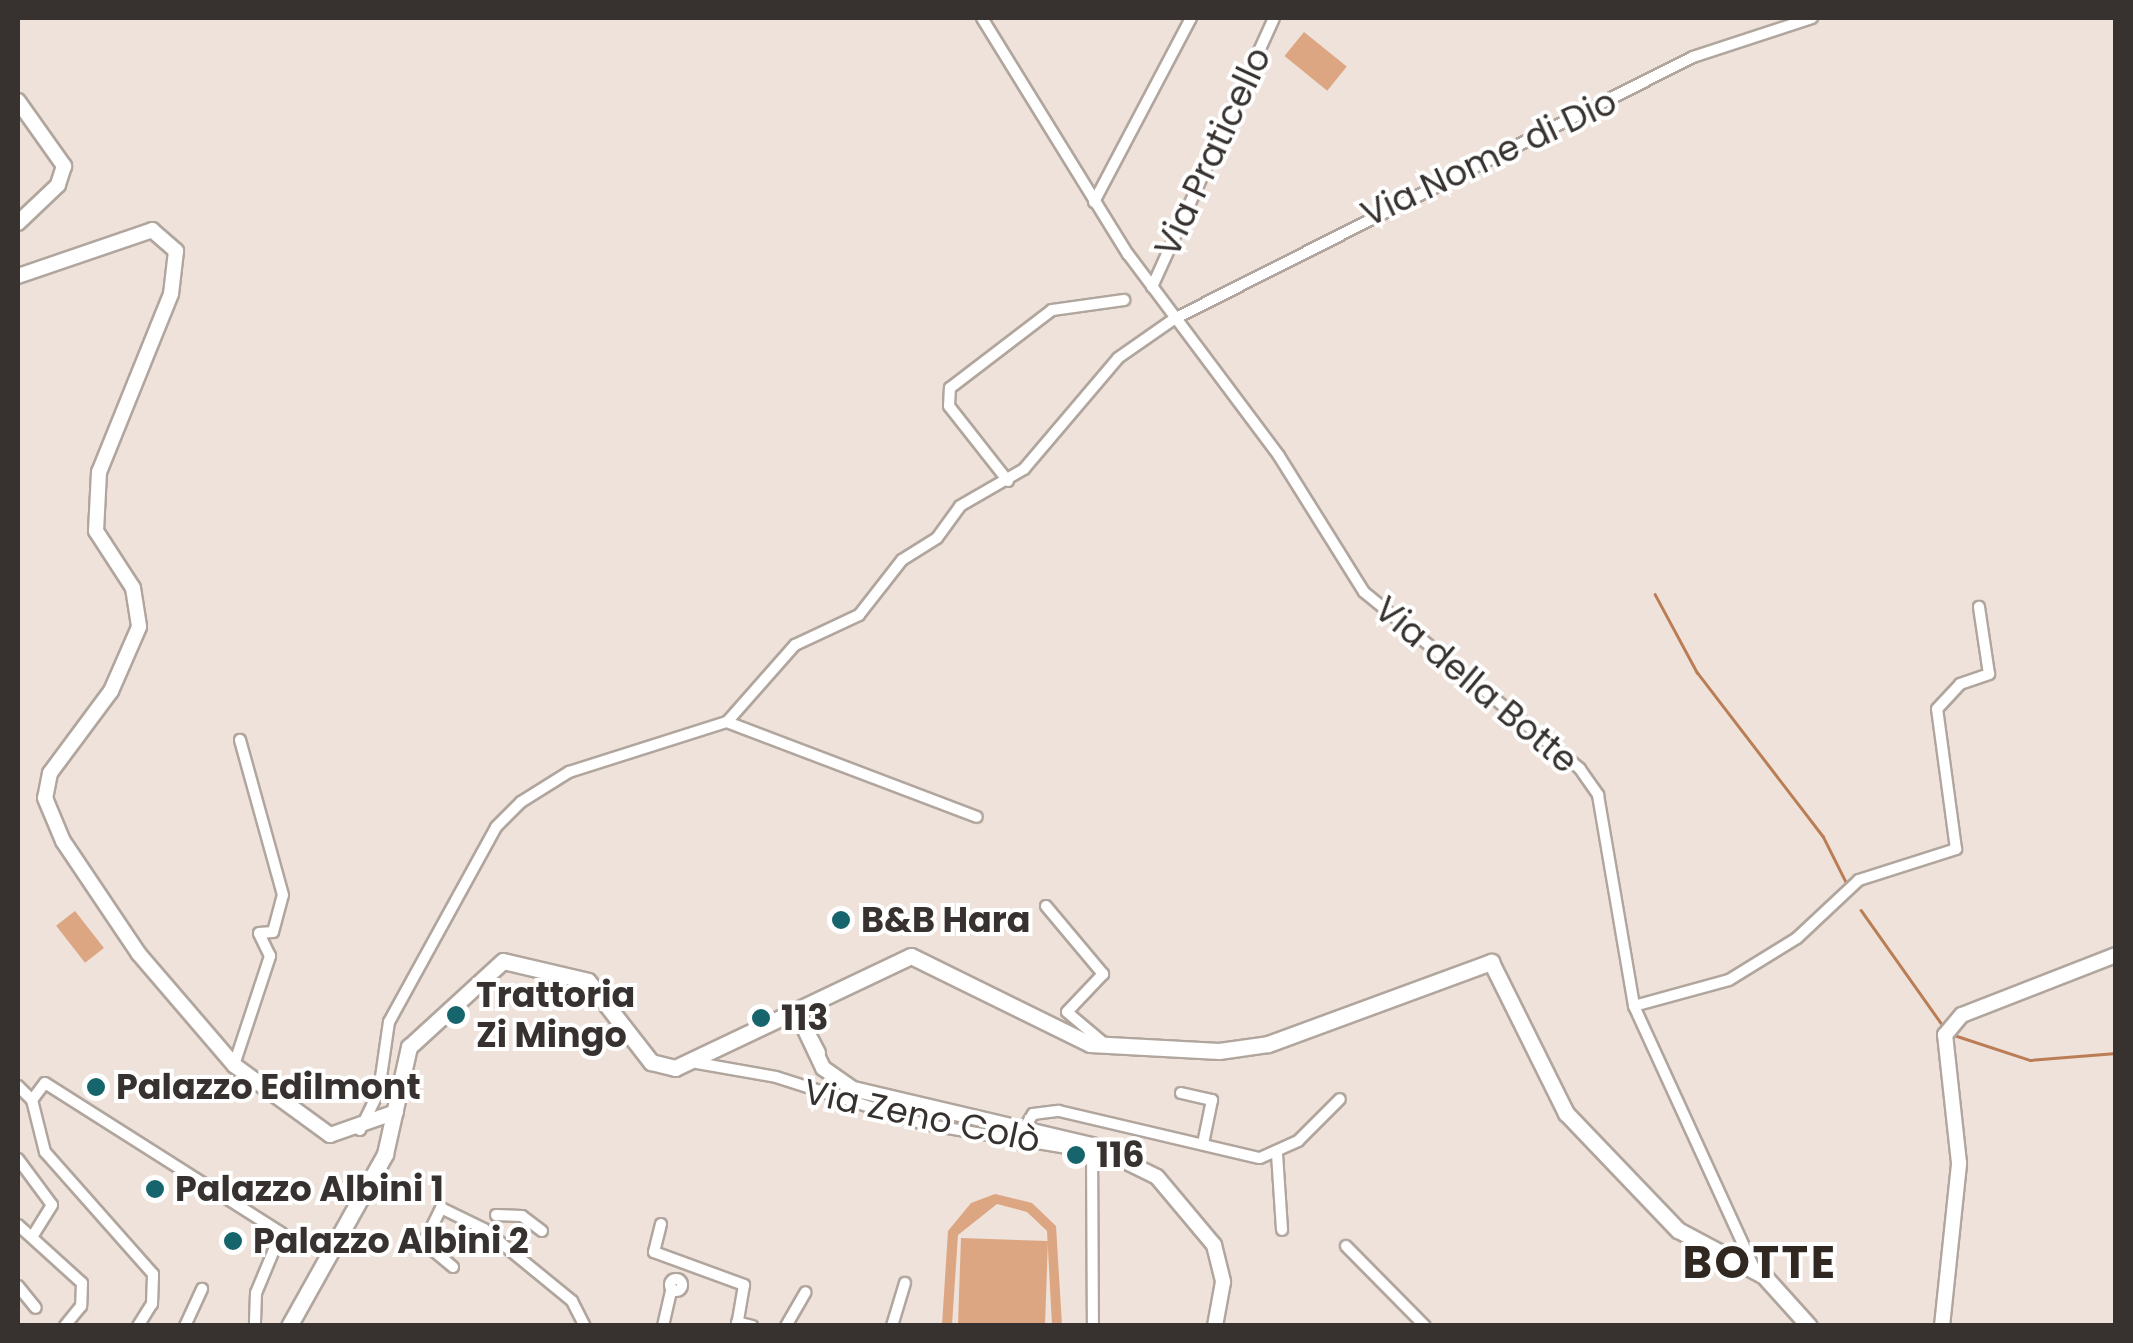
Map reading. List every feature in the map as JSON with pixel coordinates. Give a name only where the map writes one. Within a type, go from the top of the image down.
[{"type":"main road","points":[[18,100],[55,144],[64,172],[18,223]]},
{"type":"main road","points":[[18,276],[152,230],[176,251],[171,294],[95,496],[96,531],[133,588],[139,627],[111,692],[50,773],[46,798],[81,876],[234,1065],[330,1134],[360,1132],[396,1112]]},
{"type":"main road","points":[[1942,1326],[1959,1163],[1945,1035],[1962,1015],[2116,954]]},
{"type":"main road","points":[[288,1326],[385,1154],[409,1046],[503,961],[588,981],[651,1062],[697,1063],[837,992],[919,956],[1038,1021],[1106,1045],[1268,1044],[1491,962],[1566,1112],[1678,1230],[1755,1270],[1809,1324]]},
{"type":"main road","points":[[808,1038],[812,1019],[837,992]]},
{"type":"main road","points":[[798,1015],[823,1068],[884,1100],[1092,1148],[1157,1177],[1208,1234],[1222,1282],[1215,1326]]},
{"type":"main road","points":[[774,1026],[808,1038]]},
{"type":"street","name":"Via della Botte","points":[[982,18],[1094,202],[1174,319],[1278,456],[1364,592],[1580,769],[1598,795],[1634,1006],[1755,1270]]},
{"type":"street","points":[[1094,202],[1191,18]]},
{"type":"street","name":"Via Praticello","points":[[1152,287],[1206,156],[1241,107],[1274,18]]},
{"type":"street","name":"Via Nome di Dio","points":[[1008,481],[1118,358],[1174,319],[1693,57],[1812,18]]},
{"type":"street","points":[[360,1132],[386,1064],[389,1022],[496,828],[569,772],[727,722],[795,645],[859,615],[960,506],[1008,481],[950,406],[950,388],[1052,310],[1124,300]]},
{"type":"street","points":[[1634,1006],[1729,980],[1798,938],[1860,880],[1956,849],[1937,709],[1960,684],[1989,674],[1979,608]]},
{"type":"street","points":[[727,722],[978,817]]},
{"type":"street","points":[[234,1065],[270,956],[259,934],[273,932],[284,895],[240,740]]},
{"type":"street","points":[[1046,906],[1104,974],[1067,1012],[1106,1045]]},
{"type":"street","name":"Via Zeno Colò","points":[[697,1063],[923,1124],[1092,1148]]},
{"type":"street","points":[[32,1100],[54,1084],[282,1233],[256,1293],[255,1326]]},
{"type":"street","points":[[18,1086],[32,1100],[39,1140],[67,1185],[146,1260],[155,1290],[138,1326]]},
{"type":"street","points":[[1181,1093],[1212,1100],[1203,1144]]},
{"type":"street","points":[[1024,1130],[1041,1111],[1203,1144],[1232,1156],[1277,1154],[1340,1099]]},
{"type":"street","points":[[1092,1148],[1093,1326]]},
{"type":"street","points":[[1277,1154],[1282,1230]]},
{"type":"street","points":[[18,1159],[52,1204],[33,1236]]},
{"type":"street","points":[[452,1266],[424,1244],[441,1208],[484,1230],[572,1301],[585,1326]]},
{"type":"street","points":[[496,1215],[522,1216],[542,1232]]},
{"type":"street","points":[[661,1224],[654,1252],[744,1285],[737,1324],[752,1326]]},
{"type":"street","points":[[18,1225],[82,1283],[81,1306],[65,1326]]},
{"type":"street","points":[[1346,1246],[1425,1326]]},
{"type":"street","points":[[892,1326],[905,1283]]},
{"type":"street","points":[[18,1286],[36,1308]]},
{"type":"street","points":[[663,1326],[672,1288]]},
{"type":"street","points":[[185,1326],[202,1289]]},
{"type":"street","points":[[786,1326],[806,1292]]},
{"type":"shaded area","points":[[1304,32],[1347,67],[1327,91],[1284,56]]},
{"type":"shaded area","points":[[75,911],[104,948],[85,963],[56,926]]},
{"type":"shaded area","points":[[995,1194],[1032,1203],[1056,1226],[1062,1325],[1052,1325],[1047,1231],[1027,1212],[997,1204],[958,1235],[952,1325],[942,1325],[948,1231],[971,1203]]},
{"type":"shaded area","points":[[961,1238],[1048,1241],[1045,1326],[958,1325]]},
{"type":"waterway","points":[[1655,594],[1697,672],[1823,836],[1848,886]]},
{"type":"waterway","points":[[1861,910],[1941,1023]]},
{"type":"waterway","points":[[1954,1035],[2030,1060],[2116,1053]]},
{"type":"place","name":"B&B Hara","points":[[841,920]]},
{"type":"place","name":"Trattoria Zi Mingo","points":[[456,1015]]},
{"type":"place","name":"113","points":[[761,1018]]},
{"type":"place","name":"Palazzo Edilmont","points":[[96,1087]]},
{"type":"place","name":"116","points":[[1076,1155]]},
{"type":"place","name":"Palazzo Albini 1","points":[[155,1189]]},
{"type":"place","name":"Palazzo Albini 2","points":[[233,1241]]},
{"type":"district","name":"BOTTE","points":[[1760,1263]]}]
